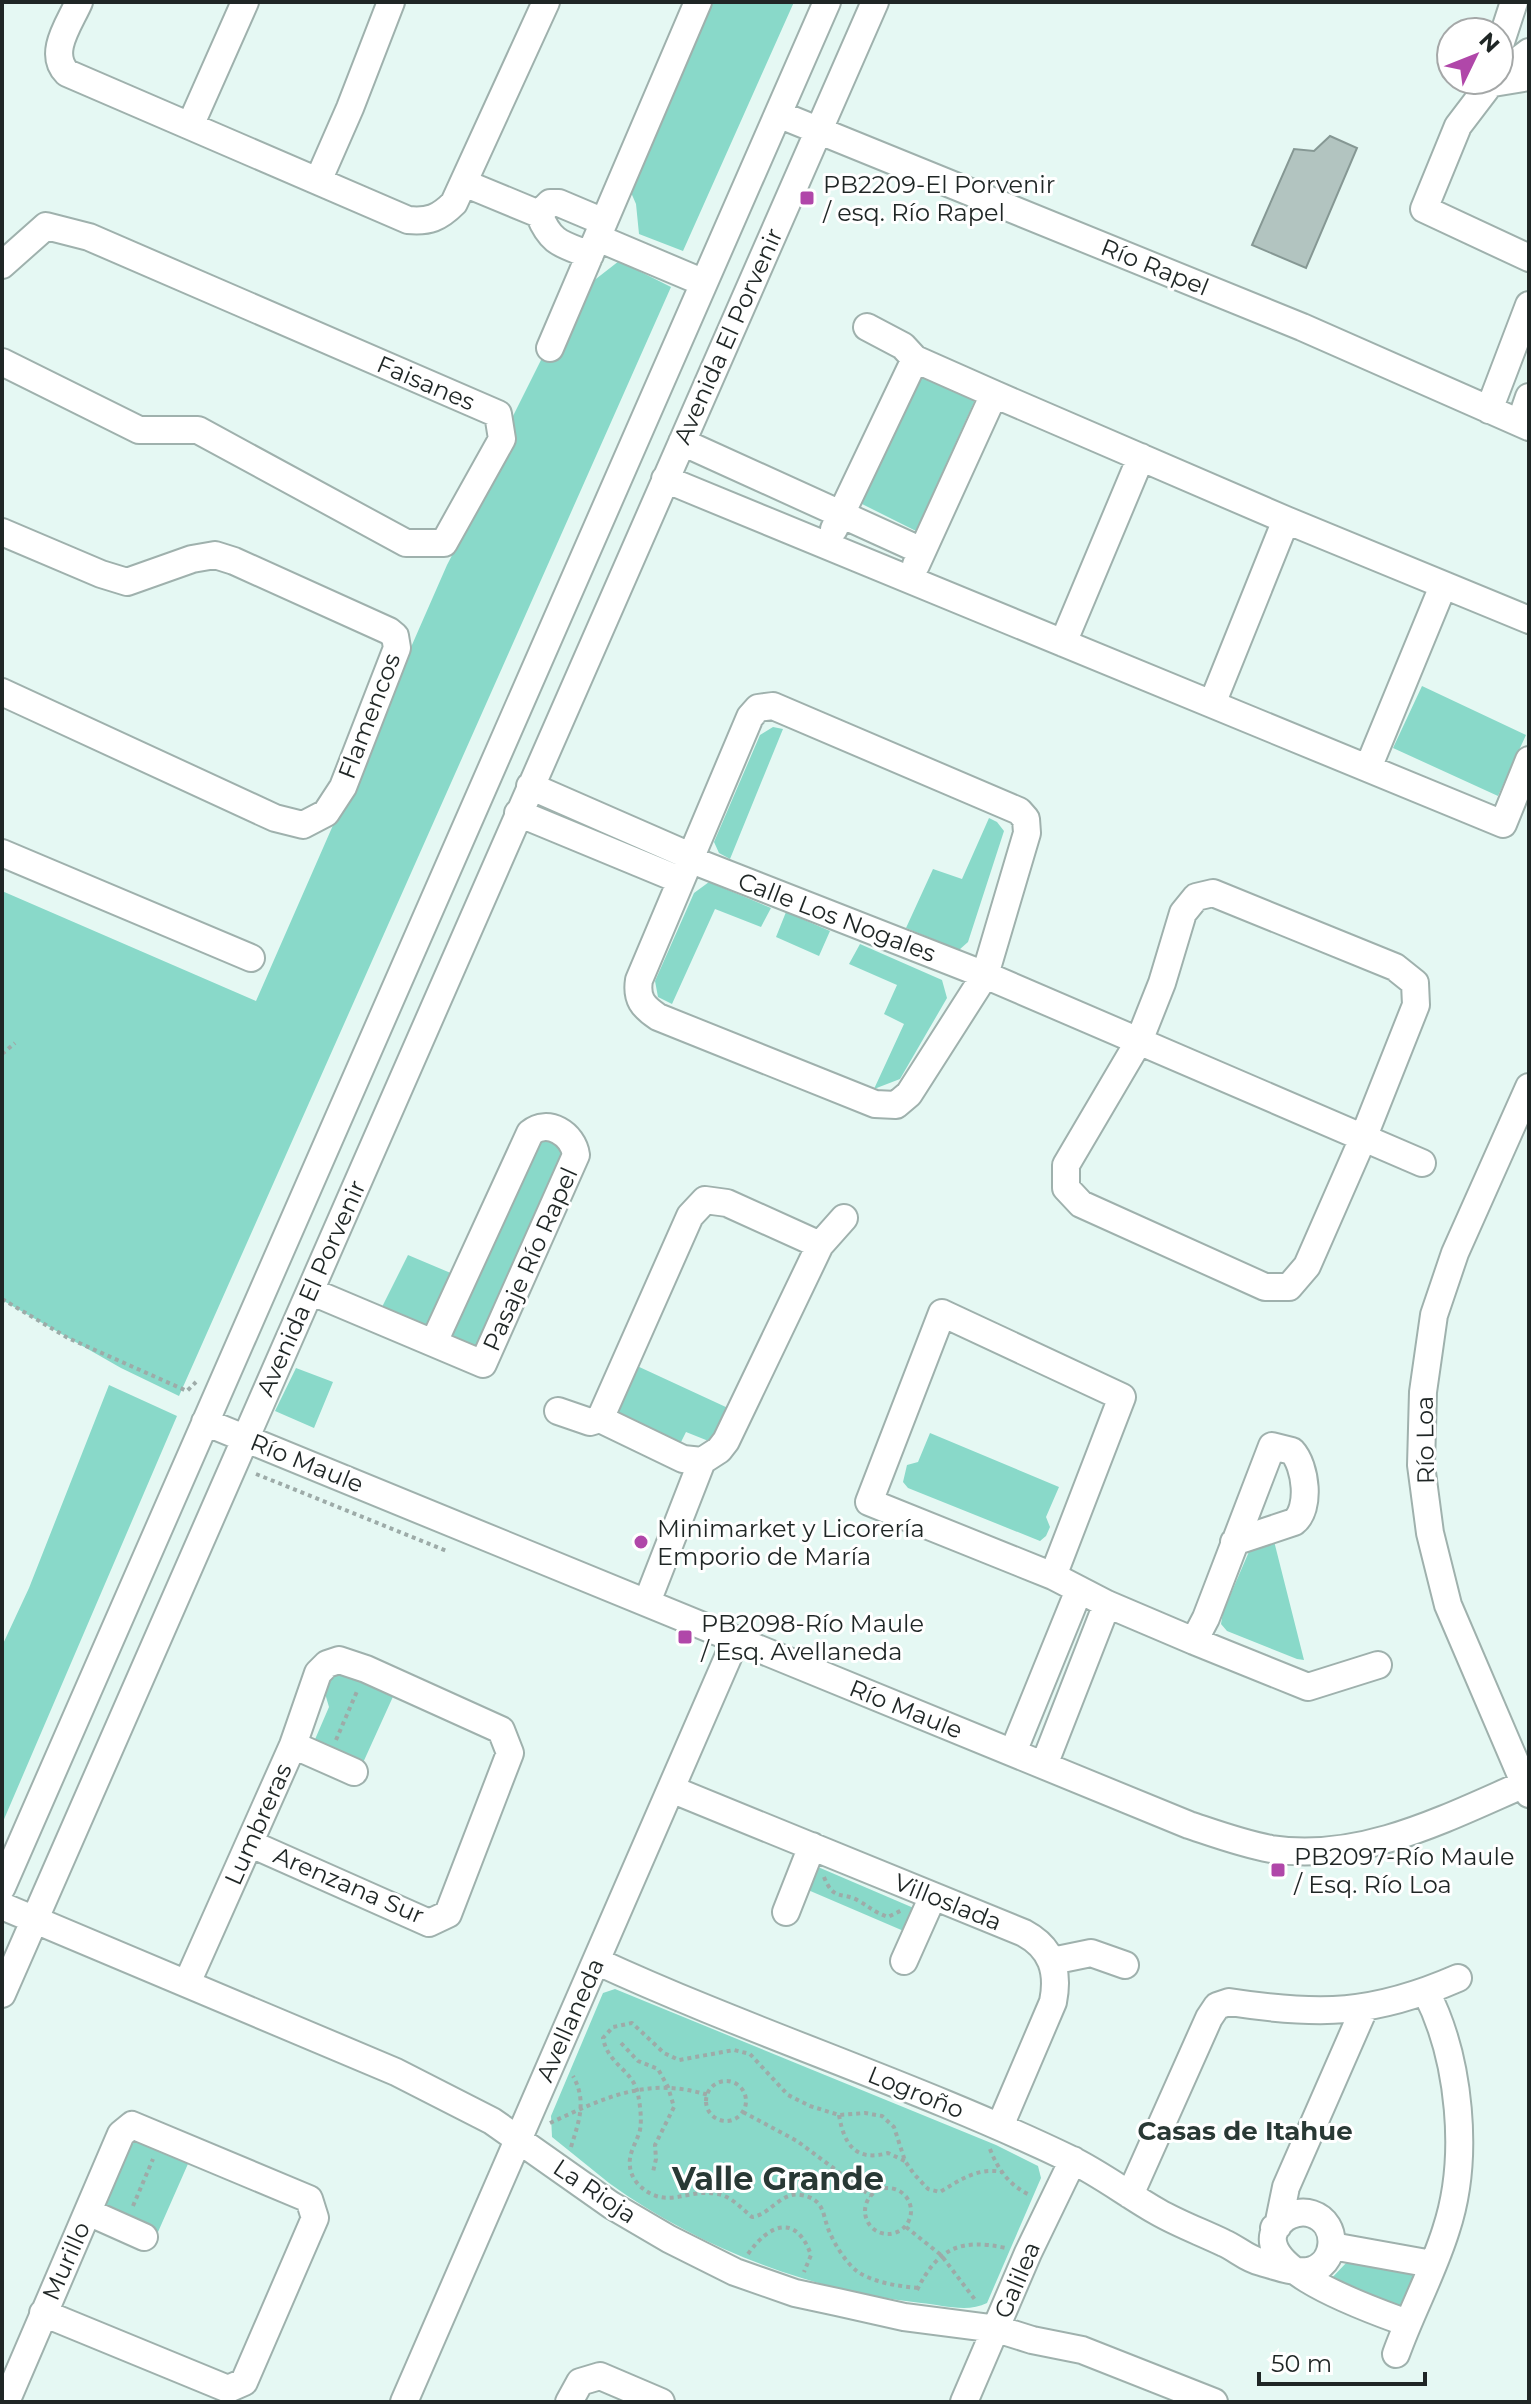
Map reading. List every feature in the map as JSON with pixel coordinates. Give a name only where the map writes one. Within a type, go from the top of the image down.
[{"type":"street","points":[[79,2],[57,51],[59,65],[67,73],[408,220],[426,222],[441,216],[454,203],[546,2]]},
{"type":"street","points":[[190,126],[245,2]]},
{"type":"street","points":[[318,181],[391,2]]},
{"type":"street","points":[[550,348],[698,2]]},
{"type":"street","name":"Avenida El Porvenir","points":[[2,1887],[827,2]]},
{"type":"street","name":"Avenida El Porvenir","points":[[2,1994],[875,2]]},
{"type":"street","points":[[1480,96],[1458,126],[1424,209],[1527,255]]},
{"type":"street","name":"Río Rapel","points":[[778,114],[1302,327],[1524,425]]},
{"type":"street","points":[[464,183],[539,214],[546,232],[554,240],[597,239]]},
{"type":"street","points":[[539,214],[550,203],[559,203],[597,239],[702,282]]},
{"type":"street","name":"Faisanes","points":[[2,265],[46,226],[89,237],[498,414],[502,439],[444,543],[406,543],[198,430],[139,430],[2,362]]},
{"type":"street","points":[[1489,410],[1529,305]]},
{"type":"street","points":[[867,327],[903,346],[915,359],[994,394],[1286,520],[1529,620]]},
{"type":"street","points":[[826,546],[915,359]]},
{"type":"street","points":[[909,580],[994,394]]},
{"type":"street","points":[[1524,425],[1529,397]]},
{"type":"street","points":[[682,442],[922,551]]},
{"type":"street","points":[[1063,643],[1141,457]]},
{"type":"street","points":[[665,479],[1503,824],[1529,760]]},
{"type":"street","points":[[1212,704],[1286,520]]},
{"type":"street","name":"Flamencos","points":[[2,532],[127,582],[192,559],[215,555],[389,631],[395,636],[397,648],[343,787],[326,813],[303,825],[275,818],[2,692]]},
{"type":"street","points":[[580,565],[620,583]]},
{"type":"street","points":[[1368,768],[1443,586]]},
{"type":"street","points":[[773,706],[1019,811],[1026,819],[1027,833],[985,975],[909,1094],[896,1105],[875,1104],[658,1017],[646,1008],[640,1000],[639,980],[686,865],[750,717],[758,708],[773,706]]},
{"type":"street","name":"Calle Los Nogales","points":[[530,786],[686,865]]},
{"type":"street","name":"Calle Los Nogales","points":[[518,813],[686,865],[985,975],[1422,1163]]},
{"type":"street","points":[[2,853],[251,958]]},
{"type":"street","points":[[1213,893],[1395,967],[1415,983],[1416,1005],[1364,1136],[1307,1266],[1289,1287],[1265,1287],[1081,1204],[1066,1188],[1066,1165],[1139,1041],[1162,983],[1183,913],[1196,897],[1213,893]]},
{"type":"street","name":"Río Loa","points":[[1528,1787],[1448,1605],[1430,1533],[1421,1465],[1423,1392],[1434,1315],[1455,1253],[1529,1087]]},
{"type":"street","name":"Pasaje Río Rapel","points":[[547,1126],[567,1136],[574,1144],[576,1155],[483,1364],[434,1342],[530,1133],[538,1127],[547,1126]]},
{"type":"street","points":[[600,1419],[697,1206],[705,1200],[727,1203],[820,1245]]},
{"type":"street","points":[[647,1602],[702,1461],[719,1450],[726,1441],[820,1245],[844,1218]]},
{"type":"street","points":[[310,1291],[434,1342]]},
{"type":"street","points":[[1053,1576],[1122,1397],[942,1313],[869,1502],[1053,1576],[1107,1604],[1308,1687],[1378,1665]]},
{"type":"street","points":[[558,1411],[590,1422],[600,1419],[683,1459],[702,1461]]},
{"type":"street","name":"Río Maule","points":[[205,1422],[1245,1844],[1297,1851],[1344,1850],[1386,1840],[1528,1787]]},
{"type":"street","points":[[1194,1641],[1206,1618],[1234,1542]]},
{"type":"street","points":[[1013,1752],[1079,1590]]},
{"type":"street","points":[[1044,1765],[1107,1604]]},
{"type":"street","name":"Avellaneda","points":[[404,2402],[736,1639]]},
{"type":"street","name":"Lumbreras","points":[[187,1983],[293,1745],[318,1673],[327,1664],[339,1660],[366,1669]]},
{"type":"street","name":"Arenzana Sur","points":[[251,1844],[429,1923],[448,1914],[510,1753],[501,1730],[366,1669]]},
{"type":"street","points":[[293,1745],[354,1772]]},
{"type":"street","name":"Villoslada","points":[[671,1789],[1024,1933],[1042,1945],[1052,1961]]},
{"type":"street","points":[[786,1912],[812,1846]]},
{"type":"street","points":[[904,1961],[933,1896]]},
{"type":"street","name":"La Rioja","points":[[2,1906],[396,2072],[492,2121],[611,2205],[735,2272],[795,2293],[904,2317],[997,2329],[1082,2350],[1214,2402]]},
{"type":"street","points":[[1000,2126],[1053,2002],[1056,1984],[1052,1961],[1091,1953],[1125,1965]]},
{"type":"street","name":"Logroño","points":[[596,1961],[1000,2126],[1073,2160],[1184,2227],[1226,2243],[1254,2261],[1294,2270]]},
{"type":"street","points":[[1130,2195],[1217,2006],[1229,2002],[1310,2012],[1364,2009],[1426,1992],[1458,1978]]},
{"type":"street","points":[[1396,2354],[1447,2229],[1454,2195],[1460,2130],[1453,2063],[1437,2013],[1426,1992]]},
{"type":"street","points":[[1278,2226],[1286,2187],[1364,2009]]},
{"type":"street","name":"Murillo","points":[[6,2402],[121,2134],[132,2125],[161,2138]]},
{"type":"street","points":[[43,2313],[228,2389],[244,2382],[315,2218],[309,2199],[161,2138]]},
{"type":"street","name":"Galilea","points":[[964,2402],[1028,2253],[1073,2160]]},
{"type":"street","points":[[88,2212],[134,2232]]},
{"type":"street","points":[[1226,2243],[1253,2241],[1293,2214],[1311,2213],[1326,2223],[1332,2246],[1326,2261],[1317,2268],[1294,2270]]},
{"type":"street","name":"Logroño","points":[[1278,2226],[1274,2245],[1284,2265],[1329,2291],[1407,2323]]},
{"type":"street","points":[[1332,2246],[1432,2264]]},
{"type":"street","points":[[569,2402],[580,2382],[600,2376],[661,2402]]},
{"type":"path","points":[[2,1054],[15,1043]]},
{"type":"path","points":[[2,1299],[68,1338],[187,1391],[196,1382]]},
{"type":"path","points":[[254,1473],[447,1551]]},
{"type":"path","points":[[327,1759],[366,1669]]},
{"type":"path","points":[[918,2288],[894,2286],[858,2272],[841,2254],[828,2230],[825,2212],[814,2200],[798,2194],[777,2201],[761,2216],[752,2217],[727,2196],[713,2193],[667,2199],[649,2194],[636,2183],[630,2166],[641,2119],[637,2090],[629,2075],[605,2051],[603,2038],[613,2027],[632,2023],[664,2053],[679,2060],[734,2050],[750,2054],[788,2095],[810,2106],[839,2115],[865,2113],[882,2116],[894,2127],[905,2161],[928,2189],[940,2192],[968,2175],[1002,2172]]},
{"type":"path","points":[[621,2043],[638,2061],[658,2069],[668,2086],[674,2107],[655,2145],[653,2172]]},
{"type":"path","points":[[554,2057],[574,2077],[581,2094],[580,2120],[563,2170]]},
{"type":"path","points":[[719,2082],[733,2082],[746,2098],[743,2112],[736,2118],[719,2120],[707,2107],[708,2095],[719,2082]]},
{"type":"path","points":[[519,2139],[605,2097],[668,2086],[708,2095]]},
{"type":"path","points":[[743,2112],[797,2141],[871,2196]]},
{"type":"path","points":[[839,2115],[842,2134],[853,2150],[872,2158],[888,2153],[905,2161]]},
{"type":"path","points":[[1000,2126],[989,2135],[990,2151],[1002,2172],[1017,2189],[1051,2204]]},
{"type":"path","points":[[134,2232],[161,2138]]},
{"type":"path","points":[[884,2188],[903,2193],[911,2208],[905,2226],[888,2233],[874,2229],[865,2208],[871,2196],[884,2188]]},
{"type":"path","points":[[905,2226],[941,2255],[997,2329]]},
{"type":"path","points":[[735,2272],[767,2231],[781,2227],[798,2233],[811,2255],[795,2293]]},
{"type":"path","points":[[904,2317],[928,2268],[941,2255],[962,2245],[986,2244],[1028,2253]]},
{"type":"green space","points":[[711,2],[794,2],[683,251],[639,234],[636,204],[629,188]]},
{"type":"green space","points":[[619,261],[671,287],[179,1396],[121,1368],[2,1300],[2,891],[256,1001],[447,565],[509,445],[513,416],[544,354],[555,360],[592,282]]},
{"type":"green space","points":[[921,374],[975,400],[916,531],[860,503]]},
{"type":"green space","points":[[1422,686],[1526,735],[1498,796],[1393,748]]},
{"type":"green space","points":[[773,727],[783,729],[730,859],[719,853],[714,842],[760,735]]},
{"type":"green space","points":[[989,818],[1004,831],[968,942],[959,950],[906,928],[933,869],[962,879]]},
{"type":"green space","points":[[709,882],[771,908],[761,927],[715,909],[672,1004],[658,997],[655,981],[694,893]]},
{"type":"green space","points":[[786,912],[830,931],[819,956],[776,937]]},
{"type":"green space","points":[[860,944],[942,980],[947,998],[900,1079],[874,1089],[904,1024],[884,1014],[897,985],[849,964]]},
{"type":"green space","points":[[550,1137],[567,1147],[490,1339],[467,1352],[380,1311],[408,1255],[472,1282],[537,1141]]},
{"type":"green space","points":[[635,1365],[728,1408],[711,1442],[686,1432],[680,1444],[622,1419],[615,1404]]},
{"type":"green space","points":[[296,1368],[333,1382],[314,1428],[275,1411]]},
{"type":"green space","points":[[109,1385],[177,1416],[2,1824],[2,1646],[29,1588]]},
{"type":"green space","points":[[930,1433],[1059,1487],[1046,1517],[1050,1527],[1046,1536],[1040,1541],[908,1488],[903,1482],[907,1465],[918,1462]]},
{"type":"green space","points":[[1274,1541],[1304,1660],[1227,1631],[1221,1624],[1223,1612],[1251,1547]]},
{"type":"green space","points":[[347,1668],[396,1690],[362,1765],[313,1744],[329,1707],[324,1690],[329,1677]]},
{"type":"green space","points":[[818,1867],[916,1909],[906,1932],[808,1890]]},
{"type":"green space","points":[[615,1989],[996,2145],[1038,2166],[1041,2178],[987,2303],[972,2308],[955,2308],[880,2297],[798,2277],[758,2263],[680,2227],[644,2206],[609,2183],[552,2137],[551,2116],[603,1993]]},
{"type":"green space","points":[[144,2136],[191,2157],[158,2232],[103,2205],[120,2170],[119,2157],[127,2142]]},
{"type":"green space","points":[[1347,2262],[1411,2271],[1414,2275],[1400,2306],[1392,2307],[1329,2281]]},
{"type":"building","points":[[1330,136],[1357,148],[1306,268],[1252,245],[1294,149],[1314,151]]},
{"type":"place","name":"PB2209-El Porvenir / esq. Río Rapel","points":[[807,198]]},
{"type":"place","name":"Minimarket y Licorería Emporio de María","points":[[641,1542]]},
{"type":"place","name":"PB2098-Río Maule / Esq. Avellaneda","points":[[685,1637]]},
{"type":"place","name":"PB2097-Río Maule / Esq. Río Loa","points":[[1278,1870]]},
{"type":"district","name":"Casas de Itahue","points":[[1245,2131]]},
{"type":"district","name":"Valle Grande","points":[[778,2178]]}]
